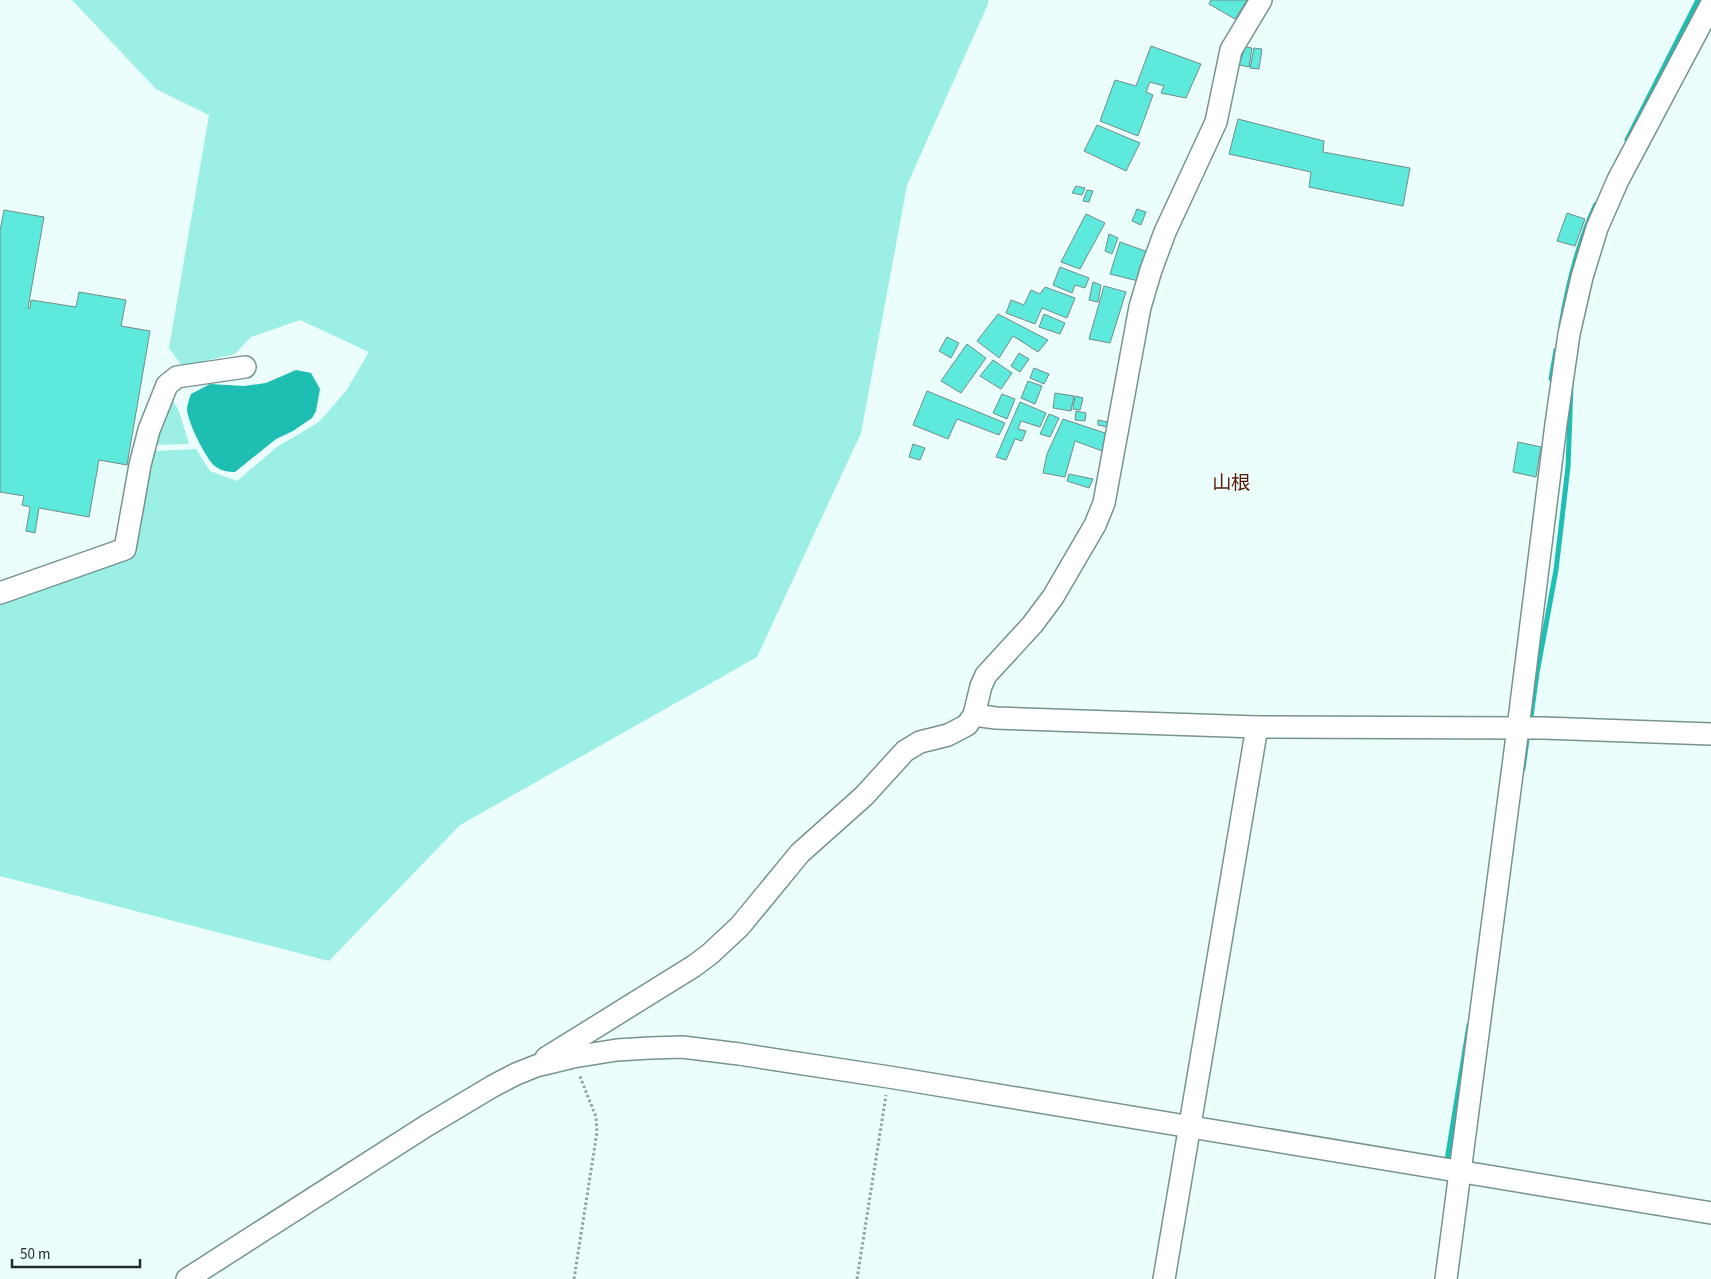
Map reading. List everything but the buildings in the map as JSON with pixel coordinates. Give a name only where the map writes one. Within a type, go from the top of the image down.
[{"type":"street","points":[[187,1279],[426,1126],[493,1086],[525,1070],[694,966],[710,954],[750,915],[800,853],[864,796],[905,751],[920,742],[948,735],[967,725],[974,715],[981,686],[986,675],[1032,625],[1053,597],[1090,533],[1104,503],[1140,307],[1151,270],[1165,232],[1216,122],[1231,50],[1261,0]]},
{"type":"street","points":[[1446,1279],[1460,1172],[1526,728],[1556,424],[1569,334],[1596,228],[1618,180],[1711,5]]},
{"type":"street","points":[[0,593],[125,549],[140,466],[149,430],[167,385],[176,377],[245,367]]},
{"type":"street","points":[[974,715],[996,718],[1257,727],[1526,728],[1711,734]]},
{"type":"street","points":[[1164,1279],[1257,727]]},
{"type":"street","points":[[525,1070],[572,1057],[617,1050],[682,1048],[740,1054],[1190,1126],[1711,1213]]},
{"type":"path","points":[[572,1057],[596,1117],[597,1132],[574,1279]]},
{"type":"path","points":[[857,1279],[889,1077]]},
{"type":"shaded area","points":[[72,0],[988,0],[988,4],[907,185],[861,433],[757,657],[460,825],[329,961],[0,876],[0,605],[130,555],[155,451],[196,449],[210,471],[237,481],[277,447],[319,422],[346,391],[369,352],[300,320],[251,337],[235,354],[182,366],[169,348],[209,115],[156,89]]},
{"type":"shaded area","points":[[296,370],[311,373],[320,389],[316,411],[312,418],[293,431],[276,439],[235,472],[225,471],[216,467],[198,440],[188,416],[188,402],[191,394],[210,384],[244,386],[266,383]]},
{"type":"shaded area","points":[[170,395],[179,411],[189,444],[155,445]]},
{"type":"waterway","points":[[1627,140],[1698,0]]},
{"type":"waterway","points":[[1561,325],[1574,263],[1596,204]]},
{"type":"waterway","points":[[1554,380],[1551,379],[1556,350]]},
{"type":"waterway","points":[[1530,724],[1537,673],[1556,570],[1568,467],[1571,386]]},
{"type":"waterway","points":[[1523,769],[1528,732]]},
{"type":"waterway","points":[[1447,1160],[1469,1025]]},
{"type":"district","name":"山根","points":[[1231,483]]}]
